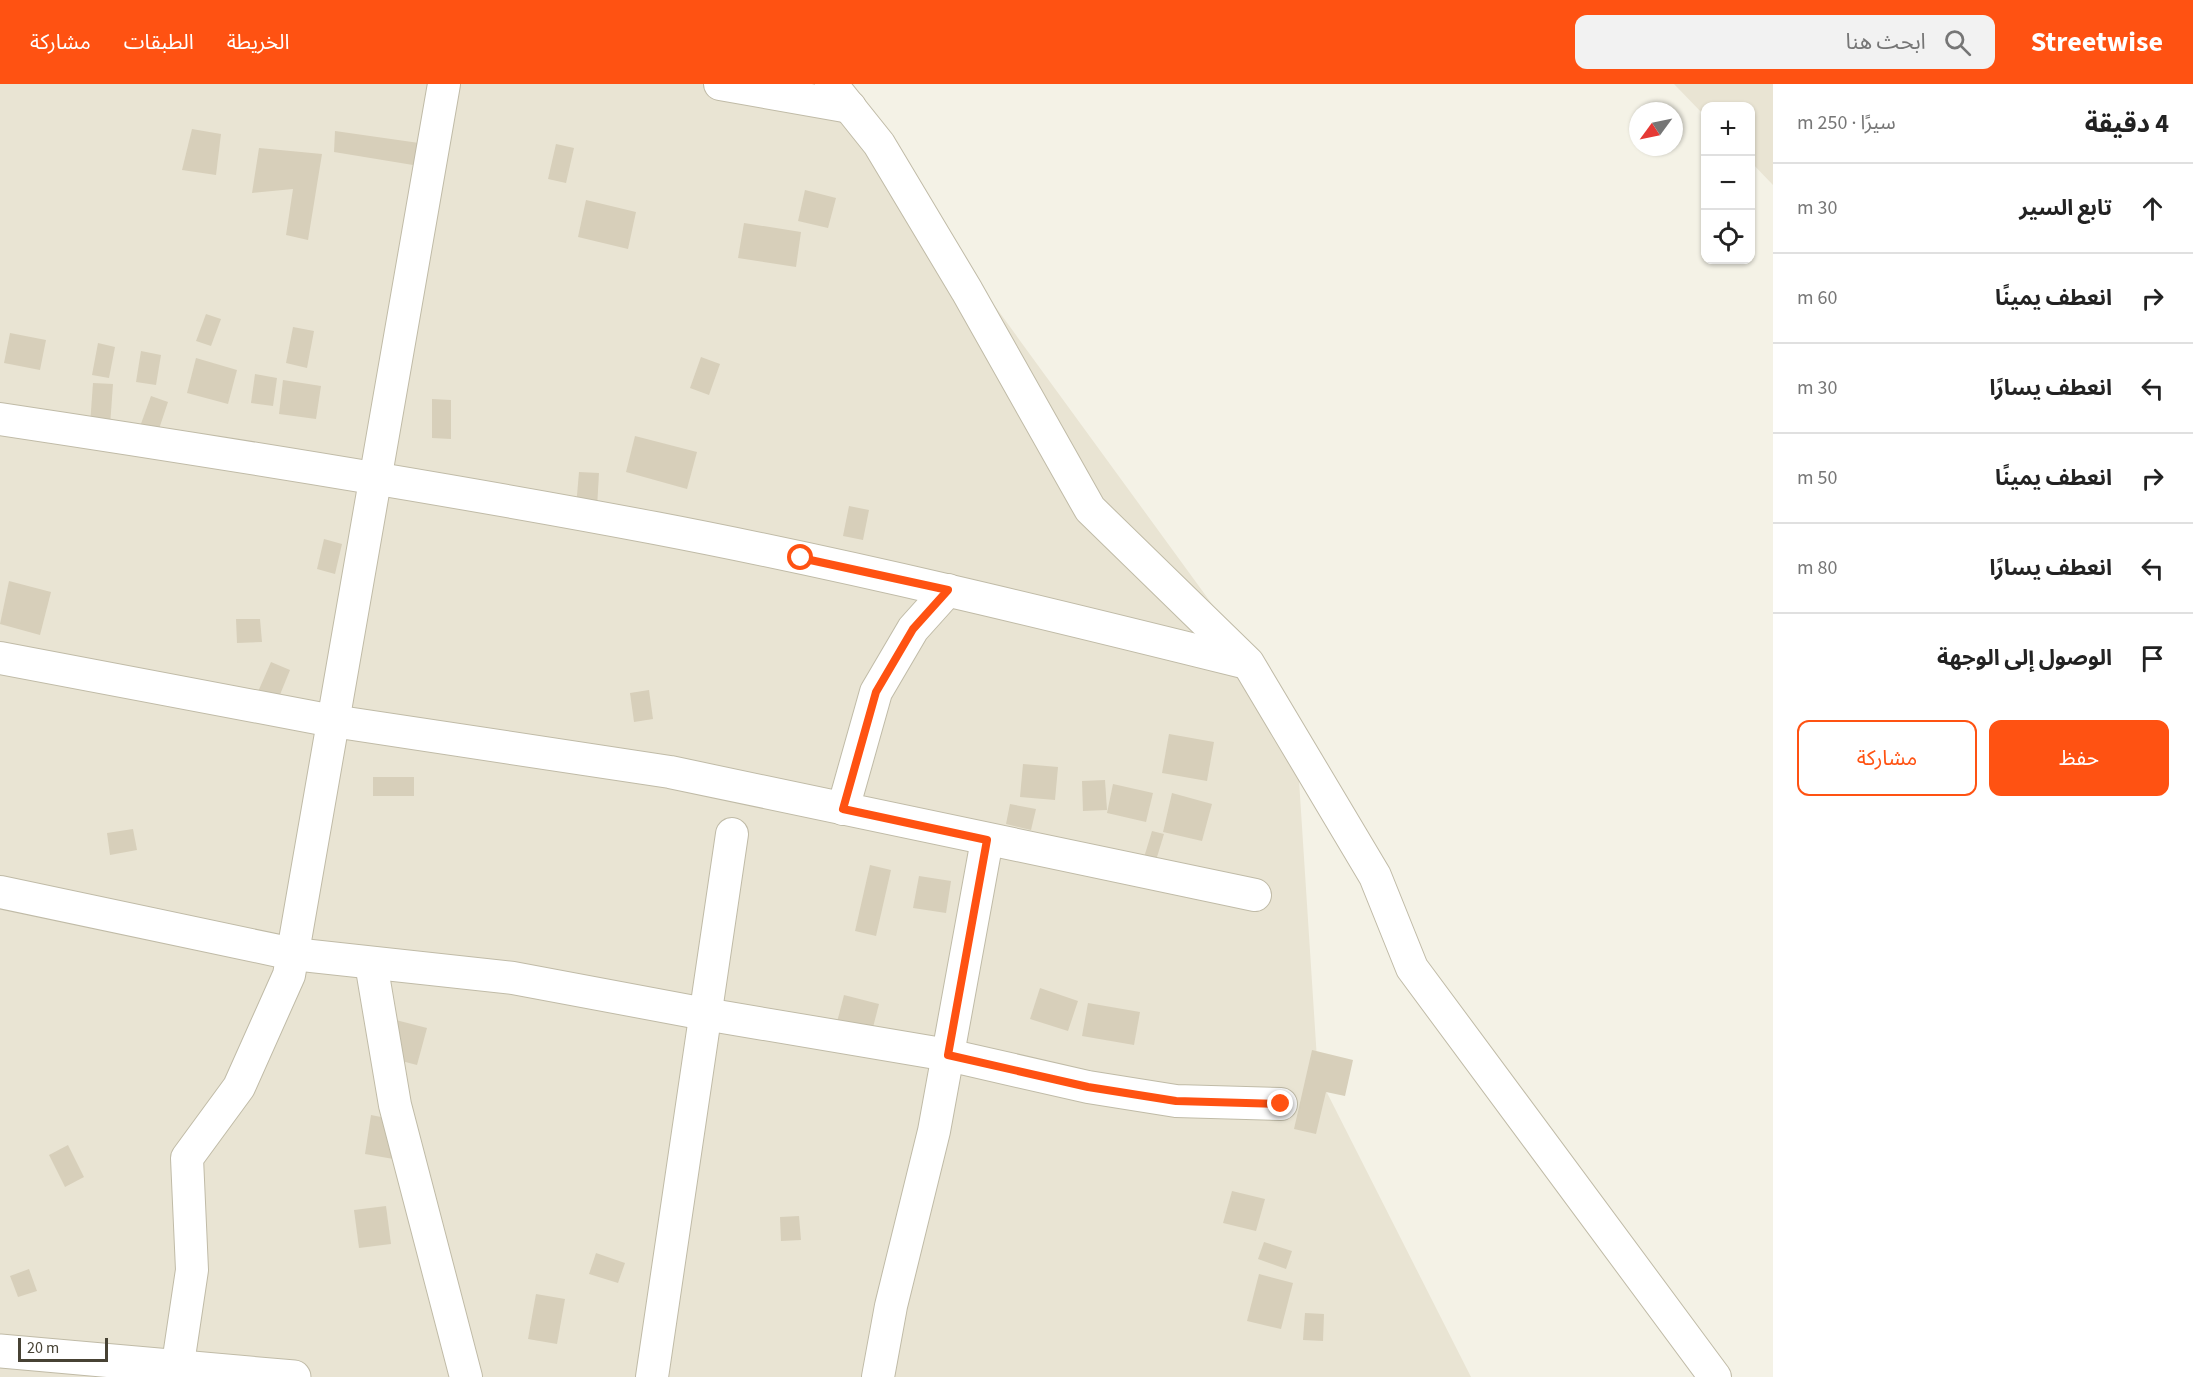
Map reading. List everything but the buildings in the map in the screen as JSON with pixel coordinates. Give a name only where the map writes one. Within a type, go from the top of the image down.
[{"type":"street","points":[[177,1372],[192,1270],[187,1158],[239,1086],[289,975],[444,84]]},
{"type":"street","points":[[720,84],[841,96],[879,144],[1090,509],[1248,663],[1375,876],[1413,968],[1715,1377]]},
{"type":"street","points":[[0,419],[375,477],[657,529],[948,590],[1248,663]]},
{"type":"street","points":[[843,809],[876,692],[913,629],[948,590]]},
{"type":"street","points":[[0,658],[333,721],[670,772],[1255,895]]},
{"type":"street","points":[[652,1377],[732,834]]},
{"type":"street","points":[[878,1377],[891,1306],[934,1131],[987,840]]},
{"type":"street","points":[[0,892],[293,954],[513,978],[705,1014],[948,1055],[1088,1087],[1176,1101],[1281,1104]]},
{"type":"street","points":[[371,963],[395,1106],[466,1377]]},
{"type":"street","points":[[0,1351],[177,1372],[294,1377]]},
{"type":"shaded area","points":[[0,84],[833,84],[1295,718],[1318,1075],[1471,1377],[0,1377]]},
{"type":"shaded area","points":[[1674,84],[1773,84],[1773,185],[1755,166],[1755,102],[1701,102],[1701,112]]},
{"type":"route","points":[[801,558],[948,590],[913,629],[876,692],[843,809],[987,840],[948,1055],[1088,1087],[1176,1101],[1281,1104]]}]
